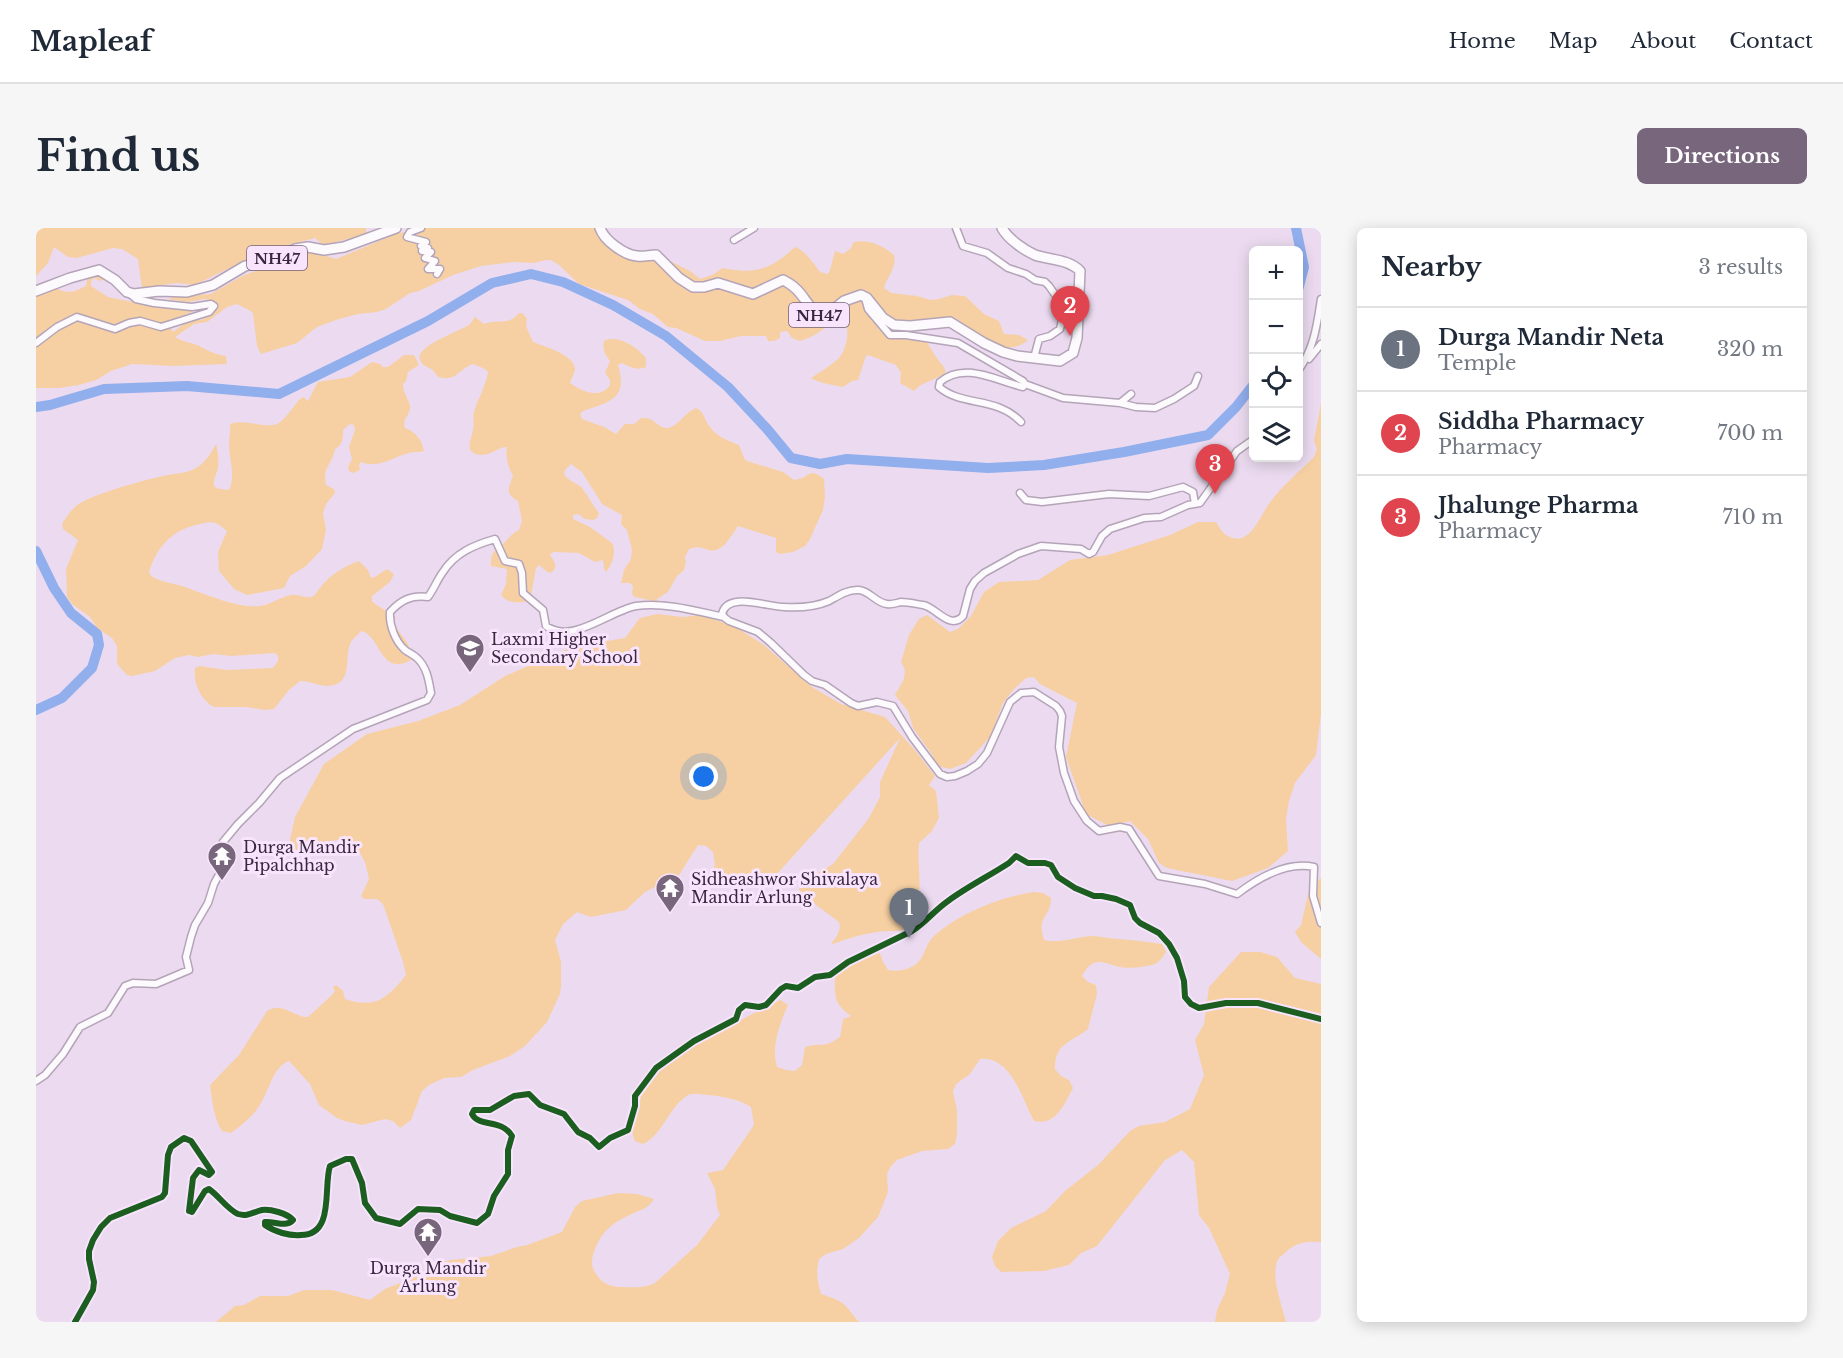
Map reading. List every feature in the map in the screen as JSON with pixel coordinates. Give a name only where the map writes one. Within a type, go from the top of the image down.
[{"type":"highway","name":"NH47","points":[[127,292],[134,294],[159,291],[187,292],[213,285],[245,266],[278,258],[295,249],[308,247],[324,250],[344,247],[396,228]]},
{"type":"highway","name":"NH47","points":[[600,228],[604,237],[624,252],[636,256],[656,255],[679,278],[693,287],[718,283],[753,294],[783,280],[796,288],[810,308],[819,315],[827,315],[844,301],[861,296],[867,298],[883,318],[894,325],[919,326],[950,322],[997,350],[1017,356],[1060,361],[1073,353],[1077,338],[1080,271],[1074,265],[1034,254],[1006,235],[1002,228]]},
{"type":"highway","points":[[36,291],[99,270],[115,280],[127,292]]},
{"type":"street","points":[[421,228],[410,232],[407,237],[426,242],[421,246],[428,247],[428,249],[422,251],[431,252],[425,258],[435,261],[428,269],[440,269],[437,274]]},
{"type":"street","points":[[734,240],[754,228]]},
{"type":"street","points":[[956,228],[963,246],[987,254],[1008,268],[1045,282],[1056,296],[1062,320],[1060,329],[1050,336],[1039,339],[1034,358]]},
{"type":"street","points":[[36,343],[57,327],[77,317],[115,329],[140,321],[161,327],[209,312],[214,306],[211,304],[192,306],[154,303],[136,299],[127,292]]},
{"type":"street","points":[[864,297],[868,309],[890,335],[914,336],[958,344],[1025,384],[1063,398],[1155,408],[1194,386],[1198,376]]},
{"type":"street","points":[[1303,363],[1314,339],[1321,299]]},
{"type":"street","points":[[1303,366],[1321,344]]},
{"type":"street","points":[[1021,422],[1013,414],[997,406],[946,393],[939,387],[940,382],[945,378],[969,373],[977,373],[1023,387],[1025,384]]},
{"type":"street","points":[[1120,403],[1131,394]]},
{"type":"street","points":[[724,617],[723,608],[738,600],[777,607],[802,608],[828,601],[850,590],[859,590],[871,594],[882,603],[901,602],[927,605],[940,616],[956,621],[961,620],[970,589],[984,573],[1018,554],[1041,546],[1081,549],[1089,554],[1110,529],[1144,518],[1161,517],[1188,505],[1200,503],[1237,451],[1249,443]]},
{"type":"street","points":[[1020,493],[1026,500],[1042,502],[1088,496],[1149,496],[1184,487],[1193,492],[1195,504]]},
{"type":"street","points":[[36,1081],[63,1054],[80,1027],[108,1013],[125,987],[133,983],[156,984],[189,970],[186,957],[191,937],[221,871],[223,842],[280,778],[353,729],[427,700],[431,693],[424,667],[399,643],[390,621],[390,612],[407,598],[428,597],[454,557],[495,539],[505,561],[519,564],[523,593],[543,610],[546,626],[552,631],[563,633],[574,631],[634,607],[658,605],[724,617],[758,632],[804,675],[812,681],[825,685],[851,703],[858,706],[877,702],[893,706],[912,737],[940,774],[947,777],[967,771],[978,764],[993,741],[1010,702],[1021,693],[1034,692],[1060,711],[1062,716],[1059,747],[1065,773],[1074,801],[1087,821],[1098,831],[1120,827],[1129,829],[1159,876],[1205,884],[1237,894],[1269,874],[1288,867],[1302,865],[1314,867],[1313,896],[1321,922]]},
{"type":"street","points":[[75,1322],[93,1290],[94,1282],[89,1259],[93,1240],[110,1218],[162,1197],[165,1193],[168,1155],[171,1147],[184,1138],[191,1141],[212,1173],[209,1175],[199,1170],[193,1178],[189,1210],[192,1212],[205,1191],[209,1189],[231,1210],[239,1214],[247,1216],[265,1210],[286,1215],[293,1220],[290,1223],[265,1222],[265,1225],[298,1236],[310,1235],[322,1223],[330,1166],[346,1159],[352,1159],[357,1168],[365,1203],[376,1218],[400,1224],[418,1209],[440,1210],[450,1216],[477,1223],[488,1214],[494,1196],[508,1174],[508,1150],[512,1136],[509,1131],[497,1124],[474,1119],[472,1113],[474,1110],[490,1110],[514,1096],[528,1094],[540,1105],[564,1114],[578,1132],[590,1138],[599,1147],[610,1138],[628,1130],[634,1112],[635,1096],[656,1068],[694,1041],[736,1019],[739,1010],[745,1005],[759,1007],[766,1005],[786,986],[798,988],[815,977],[830,975],[848,962],[912,931],[921,926],[934,911],[1009,863],[1016,856],[1028,863],[1050,865],[1058,878],[1087,894],[1116,899],[1130,905],[1135,918],[1159,933],[1169,944],[1177,958],[1184,981],[1185,997],[1191,1004],[1199,1008],[1226,1003],[1258,1004],[1321,1019]]},
{"type":"shaded area","points":[[36,228],[366,228],[369,234],[323,245],[315,238],[262,252],[195,285],[177,283],[142,288],[138,259],[122,249],[113,248],[77,258],[68,257],[54,247],[48,263],[36,276]]},
{"type":"shaded area","points":[[421,228],[597,228],[625,257],[640,261],[651,259],[672,268],[670,261],[700,279],[723,268],[745,271],[762,268],[778,261],[795,247],[806,254],[820,272],[828,274],[835,251],[843,254],[854,242],[870,242],[894,255],[893,268],[884,288],[891,293],[930,300],[952,295],[965,296],[984,314],[999,321],[1004,334],[1019,335],[1028,340],[1016,347],[1002,347],[976,335],[954,317],[898,322],[886,316],[867,294],[857,290],[842,300],[854,300],[866,304],[878,316],[878,329],[889,338],[908,337],[926,342],[946,372],[914,391],[900,383],[901,373],[896,365],[868,355],[858,380],[843,387],[822,383],[811,378],[835,362],[843,352],[847,331],[844,321],[832,319],[818,333],[800,341],[792,338],[787,331],[780,332],[780,338],[774,341],[768,341],[766,336],[741,336],[720,341],[705,341],[676,328],[668,327],[653,314],[640,309],[628,300],[579,284],[559,265],[547,260],[481,266],[453,275],[410,293],[386,309],[339,319],[317,327],[297,343],[261,354],[257,346],[253,313],[237,304],[227,307],[207,322],[194,324],[175,337],[226,356],[227,364],[173,366],[132,364],[79,385],[36,388],[36,294],[55,287],[67,292],[78,290],[86,286],[88,275],[97,273],[107,278],[101,281],[94,278],[91,286],[108,297],[152,306],[167,305],[196,310],[168,322],[173,332],[192,320],[201,320],[209,316],[218,308],[218,303],[205,299],[187,302],[167,299],[211,294],[242,276],[304,253],[313,252],[336,259],[396,234]]},
{"type":"shaded area","points":[[519,313],[527,318],[526,326],[533,342],[570,359],[575,369],[570,383],[590,393],[606,390],[610,385],[610,380],[605,373],[610,361],[604,352],[604,341],[621,340],[638,350],[646,358],[646,367],[640,369],[622,363],[618,365],[621,376],[619,392],[609,401],[583,411],[580,414],[582,419],[616,434],[625,424],[634,424],[641,418],[650,419],[663,427],[672,427],[696,408],[716,433],[739,445],[747,461],[783,472],[794,480],[812,473],[824,479],[823,510],[805,546],[793,552],[780,554],[776,552],[776,538],[738,526],[726,543],[718,549],[697,547],[689,549],[685,557],[684,570],[677,576],[668,592],[657,599],[658,602],[635,597],[632,594],[633,586],[630,583],[621,583],[624,570],[631,559],[632,550],[627,530],[621,524],[622,515],[602,504],[582,472],[571,464],[564,474],[581,487],[599,513],[593,520],[585,519],[578,514],[573,515],[573,519],[590,527],[612,543],[614,554],[610,566],[606,572],[603,560],[595,562],[579,553],[553,552],[550,555],[555,562],[555,567],[550,573],[539,565],[536,568],[530,601],[514,602],[504,598],[501,595],[506,584],[507,569],[491,566],[492,554],[519,530],[522,521],[518,501],[509,493],[513,475],[507,462],[507,447],[481,455],[470,450],[474,428],[473,416],[488,372],[473,364],[453,377],[438,377],[421,362],[420,356],[430,345],[470,324],[475,317],[484,324],[511,320]]},
{"type":"shaded area","points":[[404,355],[414,355],[419,365],[408,372],[403,384],[410,407],[404,425],[418,437],[424,451],[411,452],[380,463],[361,462],[360,470],[353,473],[348,467],[352,459],[349,447],[355,430],[354,425],[350,424],[343,430],[342,441],[335,449],[325,474],[326,485],[334,489],[335,493],[326,504],[323,513],[326,530],[322,549],[306,566],[290,576],[284,588],[247,595],[234,589],[219,571],[218,552],[227,531],[213,522],[187,528],[172,536],[156,555],[149,572],[151,576],[162,581],[231,603],[251,606],[264,605],[291,595],[314,596],[333,575],[359,561],[368,570],[371,578],[387,569],[394,574],[390,582],[372,596],[372,601],[395,616],[394,625],[407,642],[414,658],[404,663],[393,664],[383,656],[367,633],[361,631],[351,642],[345,676],[341,681],[327,686],[300,681],[289,690],[274,709],[265,710],[246,707],[214,707],[209,704],[198,690],[195,668],[199,666],[227,670],[273,668],[278,661],[275,653],[232,656],[213,654],[198,657],[189,655],[175,658],[155,671],[127,675],[117,664],[117,646],[112,638],[97,628],[90,617],[72,604],[67,597],[66,569],[78,540],[63,529],[62,524],[72,510],[83,502],[106,492],[192,470],[204,461],[216,444],[218,465],[214,484],[217,488],[229,490],[232,473],[229,444],[230,424],[242,422],[274,425],[287,416],[303,397],[308,401],[318,382],[350,377],[372,362],[388,367]]},
{"type":"shaded area","points":[[1321,403],[1321,714],[1316,755],[1295,783],[1289,801],[1286,819],[1288,851],[1268,868],[1232,881],[1167,868],[1159,863],[1148,839],[1130,821],[1109,826],[1086,814],[1066,757],[1077,703],[1040,684],[1034,677],[1026,678],[1013,690],[1003,703],[990,737],[966,763],[950,769],[934,765],[933,756],[913,728],[908,711],[895,695],[904,679],[905,670],[901,662],[909,635],[919,619],[927,615],[950,632],[958,629],[971,616],[984,592],[999,582],[1038,580],[1070,560],[1108,555],[1170,535],[1198,522],[1216,522],[1226,535],[1236,539],[1243,538],[1254,528],[1276,495],[1314,457],[1317,449],[1314,440]]},
{"type":"shaded area","points":[[657,614],[683,617],[700,615],[734,626],[764,645],[812,687],[841,704],[885,717],[914,749],[935,776],[929,785],[936,791],[939,818],[932,831],[919,843],[919,894],[914,914],[907,927],[900,931],[866,934],[830,945],[839,932],[839,922],[800,893],[799,888],[809,878],[833,864],[869,818],[880,797],[880,782],[900,738],[776,875],[744,882],[711,877],[715,865],[713,852],[706,846],[698,845],[679,875],[645,892],[626,910],[591,917],[577,912],[563,924],[555,940],[561,962],[561,985],[560,994],[547,1022],[525,1046],[510,1056],[461,1077],[444,1078],[429,1085],[422,1091],[411,1120],[400,1128],[393,1121],[385,1119],[362,1125],[337,1118],[319,1105],[310,1084],[289,1061],[279,1068],[252,1115],[231,1133],[222,1131],[215,1115],[210,1085],[239,1055],[267,1011],[278,1008],[308,1017],[332,995],[335,991],[333,987],[336,985],[343,991],[345,999],[365,1003],[380,1000],[393,990],[406,975],[383,904],[377,899],[364,899],[361,896],[369,879],[365,862],[354,843],[345,839],[323,842],[311,848],[287,853],[295,817],[324,764],[367,734],[418,721],[460,705],[505,676],[572,647],[625,638],[640,618]]},
{"type":"shaded area","points":[[1321,878],[1321,959],[1301,942],[1295,932],[1301,925],[1309,890]]},
{"type":"shaded area","points":[[1034,892],[1043,893],[1051,898],[1042,926],[1044,940],[1056,941],[1098,936],[1162,944],[1166,952],[1157,963],[1149,966],[1123,968],[1098,962],[1090,965],[1086,970],[1082,976],[1088,982],[1096,985],[1097,994],[1088,1029],[1065,1044],[1058,1053],[1055,1069],[1069,1080],[1073,1088],[1063,1107],[1054,1117],[1042,1122],[1034,1121],[1008,1072],[1000,1064],[991,1060],[980,1059],[970,1074],[956,1084],[953,1092],[957,1109],[955,1144],[948,1149],[922,1151],[897,1160],[887,1174],[888,1192],[878,1217],[859,1238],[843,1249],[826,1254],[819,1259],[817,1277],[821,1294],[843,1304],[859,1322],[216,1322],[235,1306],[244,1305],[260,1296],[288,1296],[304,1290],[332,1290],[370,1300],[385,1289],[410,1279],[433,1264],[491,1256],[562,1232],[575,1207],[582,1201],[618,1193],[637,1194],[654,1199],[646,1207],[621,1219],[605,1232],[593,1255],[593,1269],[601,1280],[612,1286],[637,1287],[655,1283],[697,1245],[720,1215],[715,1189],[707,1173],[723,1170],[754,1125],[751,1107],[745,1104],[722,1097],[690,1094],[677,1105],[656,1134],[643,1144],[635,1141],[632,1131],[633,1123],[638,1112],[642,1091],[651,1078],[694,1046],[780,1000],[788,1005],[779,1027],[775,1059],[777,1067],[795,1071],[802,1065],[805,1047],[826,1044],[840,1037],[843,1019],[851,1016],[837,1002],[835,994],[835,981],[842,971],[880,953],[888,970],[898,971],[909,968],[920,959],[932,938],[954,921],[993,902]]},
{"type":"shaded area","points":[[1241,952],[1260,952],[1277,957],[1295,978],[1321,984],[1321,1242],[1298,1244],[1279,1258],[1276,1264],[1277,1289],[1286,1322],[1215,1322],[1230,1274],[1209,1228],[1199,1215],[1194,1162],[1182,1150],[1165,1160],[1097,1246],[1081,1253],[1069,1265],[1044,1271],[1001,1272],[995,1266],[992,1257],[998,1241],[1011,1228],[1046,1211],[1065,1191],[1098,1165],[1130,1131],[1139,1126],[1165,1122],[1190,1109],[1204,1075],[1195,1040],[1204,1024],[1209,987]]},
{"type":"waterway","points":[[1296,228],[1300,246]]},
{"type":"waterway","points":[[1303,262],[1303,271]]},
{"type":"waterway","points":[[36,407],[104,389],[187,386],[279,394],[428,321],[492,283],[531,274],[563,282],[613,305],[666,336],[728,387],[791,458],[820,464],[847,459],[988,468],[1044,465],[1124,452],[1208,435],[1249,390]]},
{"type":"waterway","points":[[36,551],[54,588],[71,613],[97,634],[99,645],[92,668],[62,698],[36,710]]},
{"type":"cycle path","points":[[75,1322],[93,1290],[94,1282],[89,1259],[93,1240],[110,1218],[162,1197],[165,1193],[168,1155],[171,1147],[184,1138],[191,1141],[212,1172],[209,1175],[199,1170],[193,1178],[189,1211],[192,1212],[205,1191],[209,1189],[238,1214],[248,1215],[269,1210],[283,1213],[293,1220],[287,1224],[265,1222],[265,1225],[273,1230],[292,1235],[312,1233],[319,1227],[326,1208],[330,1166],[346,1159],[352,1159],[362,1183],[365,1203],[376,1218],[400,1224],[418,1209],[440,1210],[450,1216],[477,1223],[488,1214],[494,1196],[508,1174],[508,1150],[512,1136],[502,1127],[475,1118],[472,1114],[474,1110],[490,1110],[514,1096],[529,1094],[540,1105],[564,1114],[578,1132],[590,1138],[599,1147],[610,1138],[628,1130],[635,1106],[635,1096],[656,1068],[694,1041],[736,1019],[739,1010],[745,1005],[759,1007],[766,1005],[786,986],[798,988],[815,977],[830,975],[848,962],[912,931],[948,901],[1009,863],[1016,856],[1028,863],[1051,865],[1058,877],[1075,888],[1094,896],[1116,899],[1130,905],[1135,918],[1159,933],[1169,944],[1177,958],[1184,981],[1185,997],[1191,1004],[1199,1008],[1226,1003],[1258,1003],[1321,1019]]},
{"type":"place","name":"Siddha Pharmacy","points":[[1070,336]]},
{"type":"place","name":"Jhalunge Pharma","points":[[1215,494]]},
{"type":"place","name":"Laxmi Higher Secondary School","points":[[470,674]]},
{"type":"place","name":"Durga Mandir Pipalchhap","points":[[222,882]]},
{"type":"place","name":"Sidheashwor Shivalaya Mandir Arlung","points":[[670,914]]},
{"type":"place","name":"Durga Mandir Neta","points":[[909,938]]},
{"type":"place","name":"Durga Mandir Arlung","points":[[428,1258]]}]
